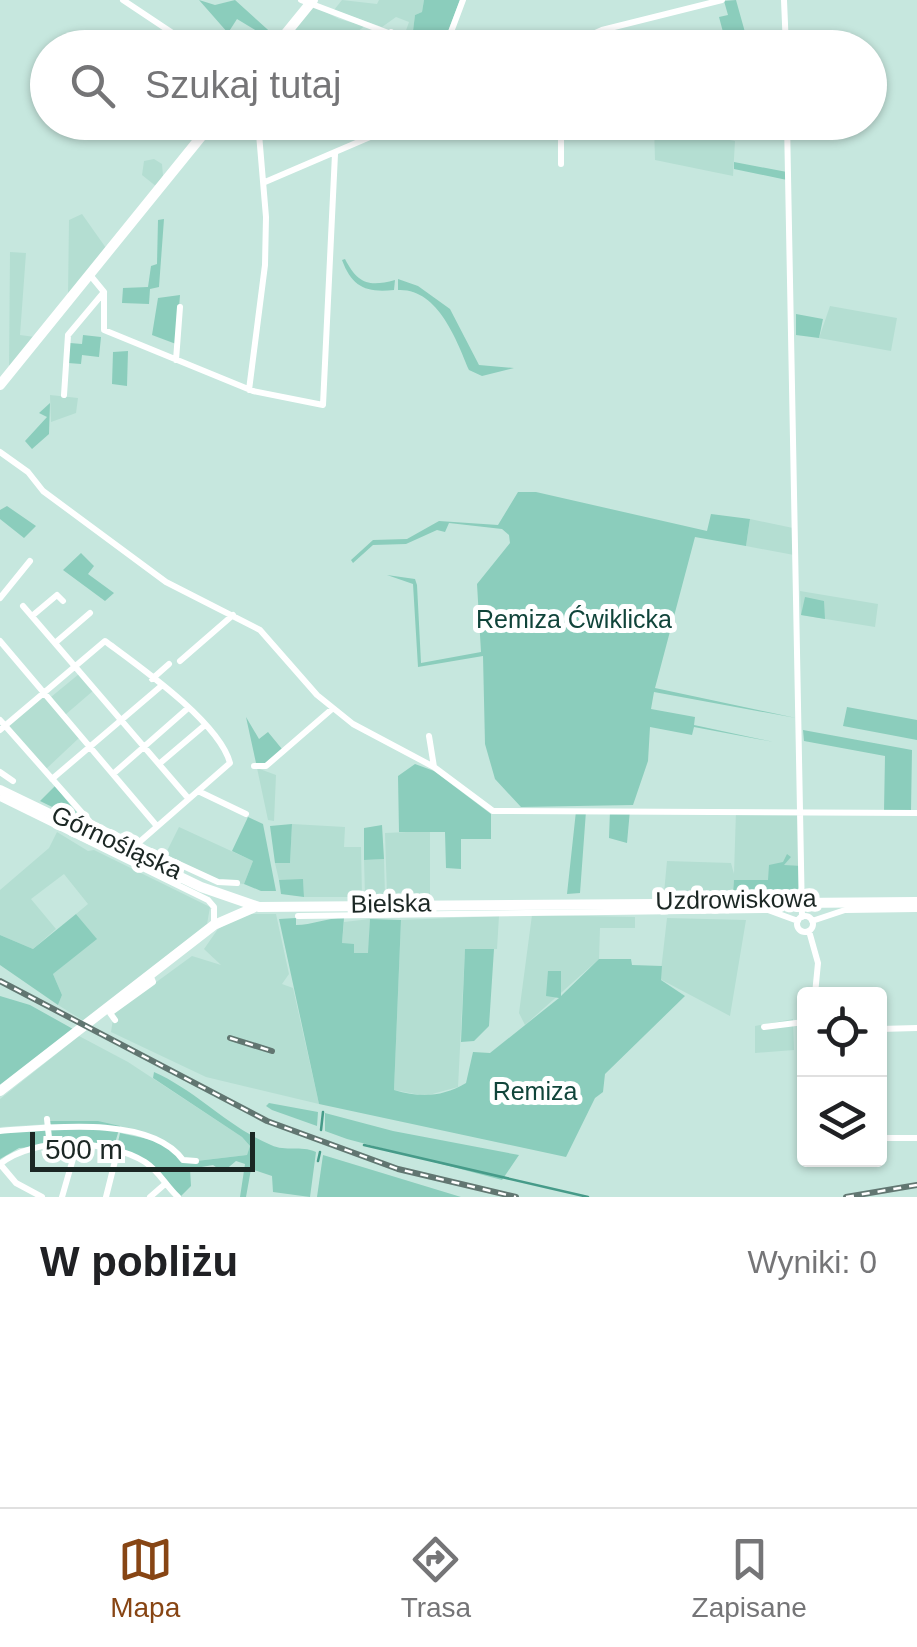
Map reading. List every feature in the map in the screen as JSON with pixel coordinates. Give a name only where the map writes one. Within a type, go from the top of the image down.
[{"type":"main road","points":[[287,30],[308,1]]},
{"type":"main road","points":[[0,385],[198,140]]},
{"type":"main road","name":"Górnośląska","points":[[0,791],[97,841],[214,893],[232,897]]},
{"type":"main road","name":"Górnośląska","points":[[0,791],[232,897]]},
{"type":"main road","points":[[214,893],[222,901],[221,919]]},
{"type":"main road","points":[[221,919],[232,897]]},
{"type":"main road","name":"Bielska","points":[[232,897],[284,904],[496,899],[554,904]]},
{"type":"main road","name":"Bielska","points":[[232,897],[258,907],[535,910],[554,904]]},
{"type":"main road","name":"Uzdrowiskowa","points":[[554,904],[804,901]]},
{"type":"main road","name":"Uzdrowiskowa","points":[[554,904],[917,902]]},
{"type":"main road","points":[[0,1091],[221,919],[258,907]]},
{"type":"street","points":[[123,0],[171,30]]},
{"type":"street","points":[[452,30],[463,0]]},
{"type":"street","points":[[602,30],[722,0]]},
{"type":"street","points":[[784,0],[785,30]]},
{"type":"street","points":[[308,1],[386,30]]},
{"type":"street","points":[[249,390],[264,288],[265,182],[260,140]]},
{"type":"street","points":[[265,182],[366,140]]},
{"type":"street","points":[[560,164],[561,140]]},
{"type":"street","points":[[788,140],[804,901],[805,919],[818,962],[816,987]]},
{"type":"street","points":[[89,274],[104,292],[104,330],[249,390],[323,404],[336,154]]},
{"type":"street","points":[[64,395],[68,335],[104,292]]},
{"type":"street","points":[[176,360],[180,307]]},
{"type":"street","points":[[0,452],[28,472],[43,491],[154,573],[260,630],[332,709],[385,744],[434,767],[493,811],[917,812]]},
{"type":"street","points":[[0,598],[30,561]]},
{"type":"street","points":[[32,616],[60,598]]},
{"type":"street","points":[[22,606],[188,798]]},
{"type":"street","points":[[54,643],[90,613]]},
{"type":"street","points":[[180,661],[233,615]]},
{"type":"street","points":[[0,641],[156,825]]},
{"type":"street","points":[[136,845],[230,761],[206,725],[105,641],[2,725],[83,817],[136,845],[218,882],[237,883],[232,897]]},
{"type":"street","points":[[151,680],[169,664]]},
{"type":"street","points":[[52,780],[160,687]]},
{"type":"street","points":[[113,774],[187,709]]},
{"type":"street","points":[[254,766],[266,766],[332,709]]},
{"type":"street","points":[[159,764],[206,725]]},
{"type":"street","points":[[430,736],[434,767]]},
{"type":"street","points":[[0,772],[12,781]]},
{"type":"street","points":[[198,791],[246,814]]},
{"type":"street","points":[[97,841],[208,900],[221,919]]},
{"type":"street","points":[[298,916],[768,910],[805,919],[917,902]]},
{"type":"street","points":[[805,919],[800,930],[808,931]]},
{"type":"street","points":[[115,1020],[110,1013],[153,982],[150,975]]},
{"type":"street","points":[[764,1028],[797,1023]]},
{"type":"street","points":[[887,1030],[917,1028]]},
{"type":"street","points":[[0,1131],[48,1123],[90,1124],[171,1145],[183,1160],[196,1161]]},
{"type":"street","points":[[48,1123],[50,1148]]},
{"type":"street","points":[[887,1138],[917,1138]]},
{"type":"street","points":[[62,1197],[77,1146]]},
{"type":"street","points":[[42,1197],[16,1183],[0,1164],[22,1150],[77,1146],[117,1152],[146,1163],[178,1197]]},
{"type":"street","points":[[106,1197],[117,1152]]},
{"type":"street","points":[[150,1197],[165,1184]]},
{"type":"shaded area","points":[[342,0],[377,4],[379,0],[424,0],[422,12],[415,15],[413,30],[406,30],[409,22],[396,17],[382,27],[334,10]]},
{"type":"shaded area","points":[[314,6],[365,26],[360,30],[294,30]]},
{"type":"shaded area","points":[[654,140],[735,141],[733,176],[655,160]]},
{"type":"shaded area","points":[[154,159],[162,164],[163,176],[157,187],[142,175],[144,161]]},
{"type":"shaded area","points":[[82,214],[106,248],[68,296],[69,220]]},
{"type":"shaded area","points":[[10,252],[26,253],[20,335],[35,337],[9,370]]},
{"type":"shaded area","points":[[830,306],[897,318],[891,351],[819,338]]},
{"type":"shaded area","points":[[50,395],[78,398],[76,413],[51,422]]},
{"type":"shaded area","points":[[750,519],[793,528],[794,555],[746,546]]},
{"type":"shaded area","points":[[800,591],[878,604],[875,627],[801,615]]},
{"type":"shaded area","points":[[79,674],[94,690],[65,715],[51,697]]},
{"type":"shaded area","points":[[42,694],[79,738],[46,769],[8,726]]},
{"type":"shaded area","points":[[257,768],[276,775],[274,821],[268,820]]},
{"type":"shaded area","points":[[736,811],[801,813],[802,866],[769,880],[734,880],[733,892],[664,893],[667,861],[731,863],[734,874]]},
{"type":"shaded area","points":[[292,824],[345,827],[344,847],[361,847],[362,897],[304,897],[303,880],[279,880],[275,863],[290,863]]},
{"type":"shaded area","points":[[179,827],[253,861],[244,884],[222,881],[165,855]]},
{"type":"shaded area","points":[[430,831],[430,895],[387,895],[385,833]]},
{"type":"shaded area","points":[[57,832],[88,851],[94,850],[210,907],[207,924],[84,1021],[58,1005],[62,995],[53,974],[96,938],[76,914],[88,904],[64,874],[31,899],[56,929],[33,949],[0,935],[0,890],[49,848]]},
{"type":"shaded area","points":[[384,859],[385,896],[365,896],[364,860]]},
{"type":"shaded area","points":[[245,914],[276,914],[289,974],[282,984],[293,988],[319,1104],[206,1077],[111,1032],[114,1013],[192,956],[221,965],[204,949],[218,929]]},
{"type":"shaded area","points":[[532,915],[635,917],[635,928],[600,928],[599,959],[525,1025],[519,1013]]},
{"type":"shaded area","points":[[499,916],[497,949],[465,950],[458,1087],[425,1096],[394,1090],[401,920]]},
{"type":"shaded area","points":[[667,918],[746,920],[730,1016],[660,979]]},
{"type":"shaded area","points":[[370,919],[369,953],[354,953],[342,943],[344,922]]},
{"type":"shaded area","points":[[793,1019],[794,1050],[755,1053],[755,1026]]},
{"type":"shaded area","points":[[79,1036],[128,1062],[242,1137],[250,1146],[247,1155],[187,1162],[162,1141],[97,1121],[0,1127],[0,1099]]},
{"type":"green space","points":[[199,0],[215,5],[235,0],[268,30],[255,30],[237,19],[230,30],[225,30]]},
{"type":"green space","points":[[424,0],[460,0],[448,30],[413,30],[415,15],[422,12]]},
{"type":"green space","points":[[736,0],[744,30],[722,30],[719,17],[728,15],[724,1]]},
{"type":"green space","points":[[734,162],[787,172],[787,180],[734,169]]},
{"type":"green space","points":[[164,219],[159,287],[150,289],[149,304],[122,303],[123,288],[148,287],[151,266],[157,264],[158,220]]},
{"type":"green space","points":[[342,260],[365,282],[395,280],[394,290],[361,286],[350,276]]},
{"type":"green space","points":[[398,279],[418,286],[450,309],[479,365],[514,368],[482,376],[469,370],[444,318],[424,298],[398,290]]},
{"type":"green space","points":[[180,295],[176,344],[152,335],[158,298]]},
{"type":"green space","points":[[796,314],[823,319],[819,338],[796,335]]},
{"type":"green space","points":[[83,335],[101,337],[99,357],[82,355],[81,364],[68,363],[70,343],[82,344]]},
{"type":"green space","points":[[128,351],[127,386],[112,384],[113,352]]},
{"type":"green space","points":[[50,403],[49,434],[32,449],[25,441],[47,417],[39,413]]},
{"type":"green space","name":"Remiza Ćwiklicka","points":[[518,492],[536,492],[707,531],[711,514],[750,519],[746,546],[695,537],[655,688],[796,718],[654,692],[651,709],[695,717],[694,725],[774,742],[694,727],[692,735],[650,727],[648,761],[633,805],[521,807],[495,779],[485,744],[483,656],[418,667],[413,584],[387,575],[415,579],[421,663],[481,652],[477,584],[510,543],[509,535],[502,529],[449,523],[445,532],[437,530],[406,544],[373,545],[353,563],[351,560],[373,540],[407,539],[439,521],[498,525]]},
{"type":"green space","points":[[7,506],[36,526],[24,538],[0,519],[0,510]]},
{"type":"green space","points":[[81,553],[94,566],[88,574],[114,593],[105,601],[63,570]]},
{"type":"green space","points":[[805,597],[824,601],[825,619],[801,615]]},
{"type":"green space","points":[[847,707],[917,720],[917,740],[843,726]]},
{"type":"green space","points":[[246,717],[259,739],[268,732],[282,749],[265,764],[256,763]]},
{"type":"green space","points":[[803,730],[912,750],[911,811],[884,811],[885,756],[804,741]]},
{"type":"green space","points":[[415,764],[434,771],[491,814],[491,839],[461,839],[461,869],[446,868],[445,832],[399,832],[398,776]]},
{"type":"green space","points":[[55,786],[85,823],[40,801]]},
{"type":"green space","points":[[630,810],[627,843],[609,838],[610,811]]},
{"type":"green space","points":[[576,811],[586,811],[580,893],[567,894]]},
{"type":"green space","points":[[248,817],[263,824],[276,891],[261,891],[244,884],[253,861],[232,851]]},
{"type":"green space","points":[[292,824],[290,863],[275,863],[270,826]]},
{"type":"green space","points":[[382,825],[384,859],[364,860],[364,828]]},
{"type":"green space","points":[[787,854],[791,857],[784,865],[802,866],[803,886],[794,891],[733,892],[734,880],[768,880],[769,865],[783,862]]},
{"type":"green space","points":[[303,879],[304,897],[281,894],[279,880]]},
{"type":"green space","points":[[76,914],[97,939],[53,974],[62,995],[58,1005],[0,965],[0,935],[33,949]]},
{"type":"green space","name":"Remiza","points":[[296,918],[296,925],[344,918],[342,943],[354,944],[354,953],[368,953],[370,919],[401,920],[394,1090],[404,1093],[440,1093],[466,1083],[473,1052],[490,1053],[559,998],[546,996],[548,971],[561,971],[561,996],[599,959],[631,959],[632,965],[662,966],[661,980],[685,996],[605,1074],[603,1092],[595,1098],[566,1157],[319,1104],[279,919]]},
{"type":"green space","points":[[465,949],[494,949],[489,1026],[474,1041],[461,1042]]},
{"type":"green space","points":[[0,996],[30,1005],[73,1029],[0,1086]]},
{"type":"green space","points":[[154,1072],[255,1137],[277,1147],[316,1152],[310,1197],[273,1192],[272,1176],[251,1169],[246,1197],[240,1197],[245,1164],[236,1161],[223,1172],[213,1165],[190,1169],[191,1186],[180,1197],[151,1164],[116,1151],[120,1133],[157,1141],[188,1162],[247,1155],[250,1146],[242,1137],[153,1078]]},
{"type":"green space","points":[[269,1103],[318,1112],[317,1126],[272,1110],[266,1106]]},
{"type":"green space","points":[[325,1113],[393,1131],[519,1155],[502,1180],[325,1131]]},
{"type":"green space","points":[[49,1121],[98,1121],[120,1126],[113,1150],[52,1142]]},
{"type":"green space","points":[[47,1130],[47,1146],[19,1148],[0,1159],[0,1132]]},
{"type":"green space","points":[[323,1155],[461,1197],[317,1197]]},
{"type":"waterway","points":[[321,1130],[323,1112]]},
{"type":"waterway","points":[[364,1145],[588,1197]]},
{"type":"waterway","points":[[318,1161],[320,1152]]},
{"type":"railway","points":[[0,981],[267,1121],[398,1169],[516,1197]]},
{"type":"railway","points":[[230,1038],[272,1051]]},
{"type":"railway","points":[[846,1197],[917,1185]]}]
